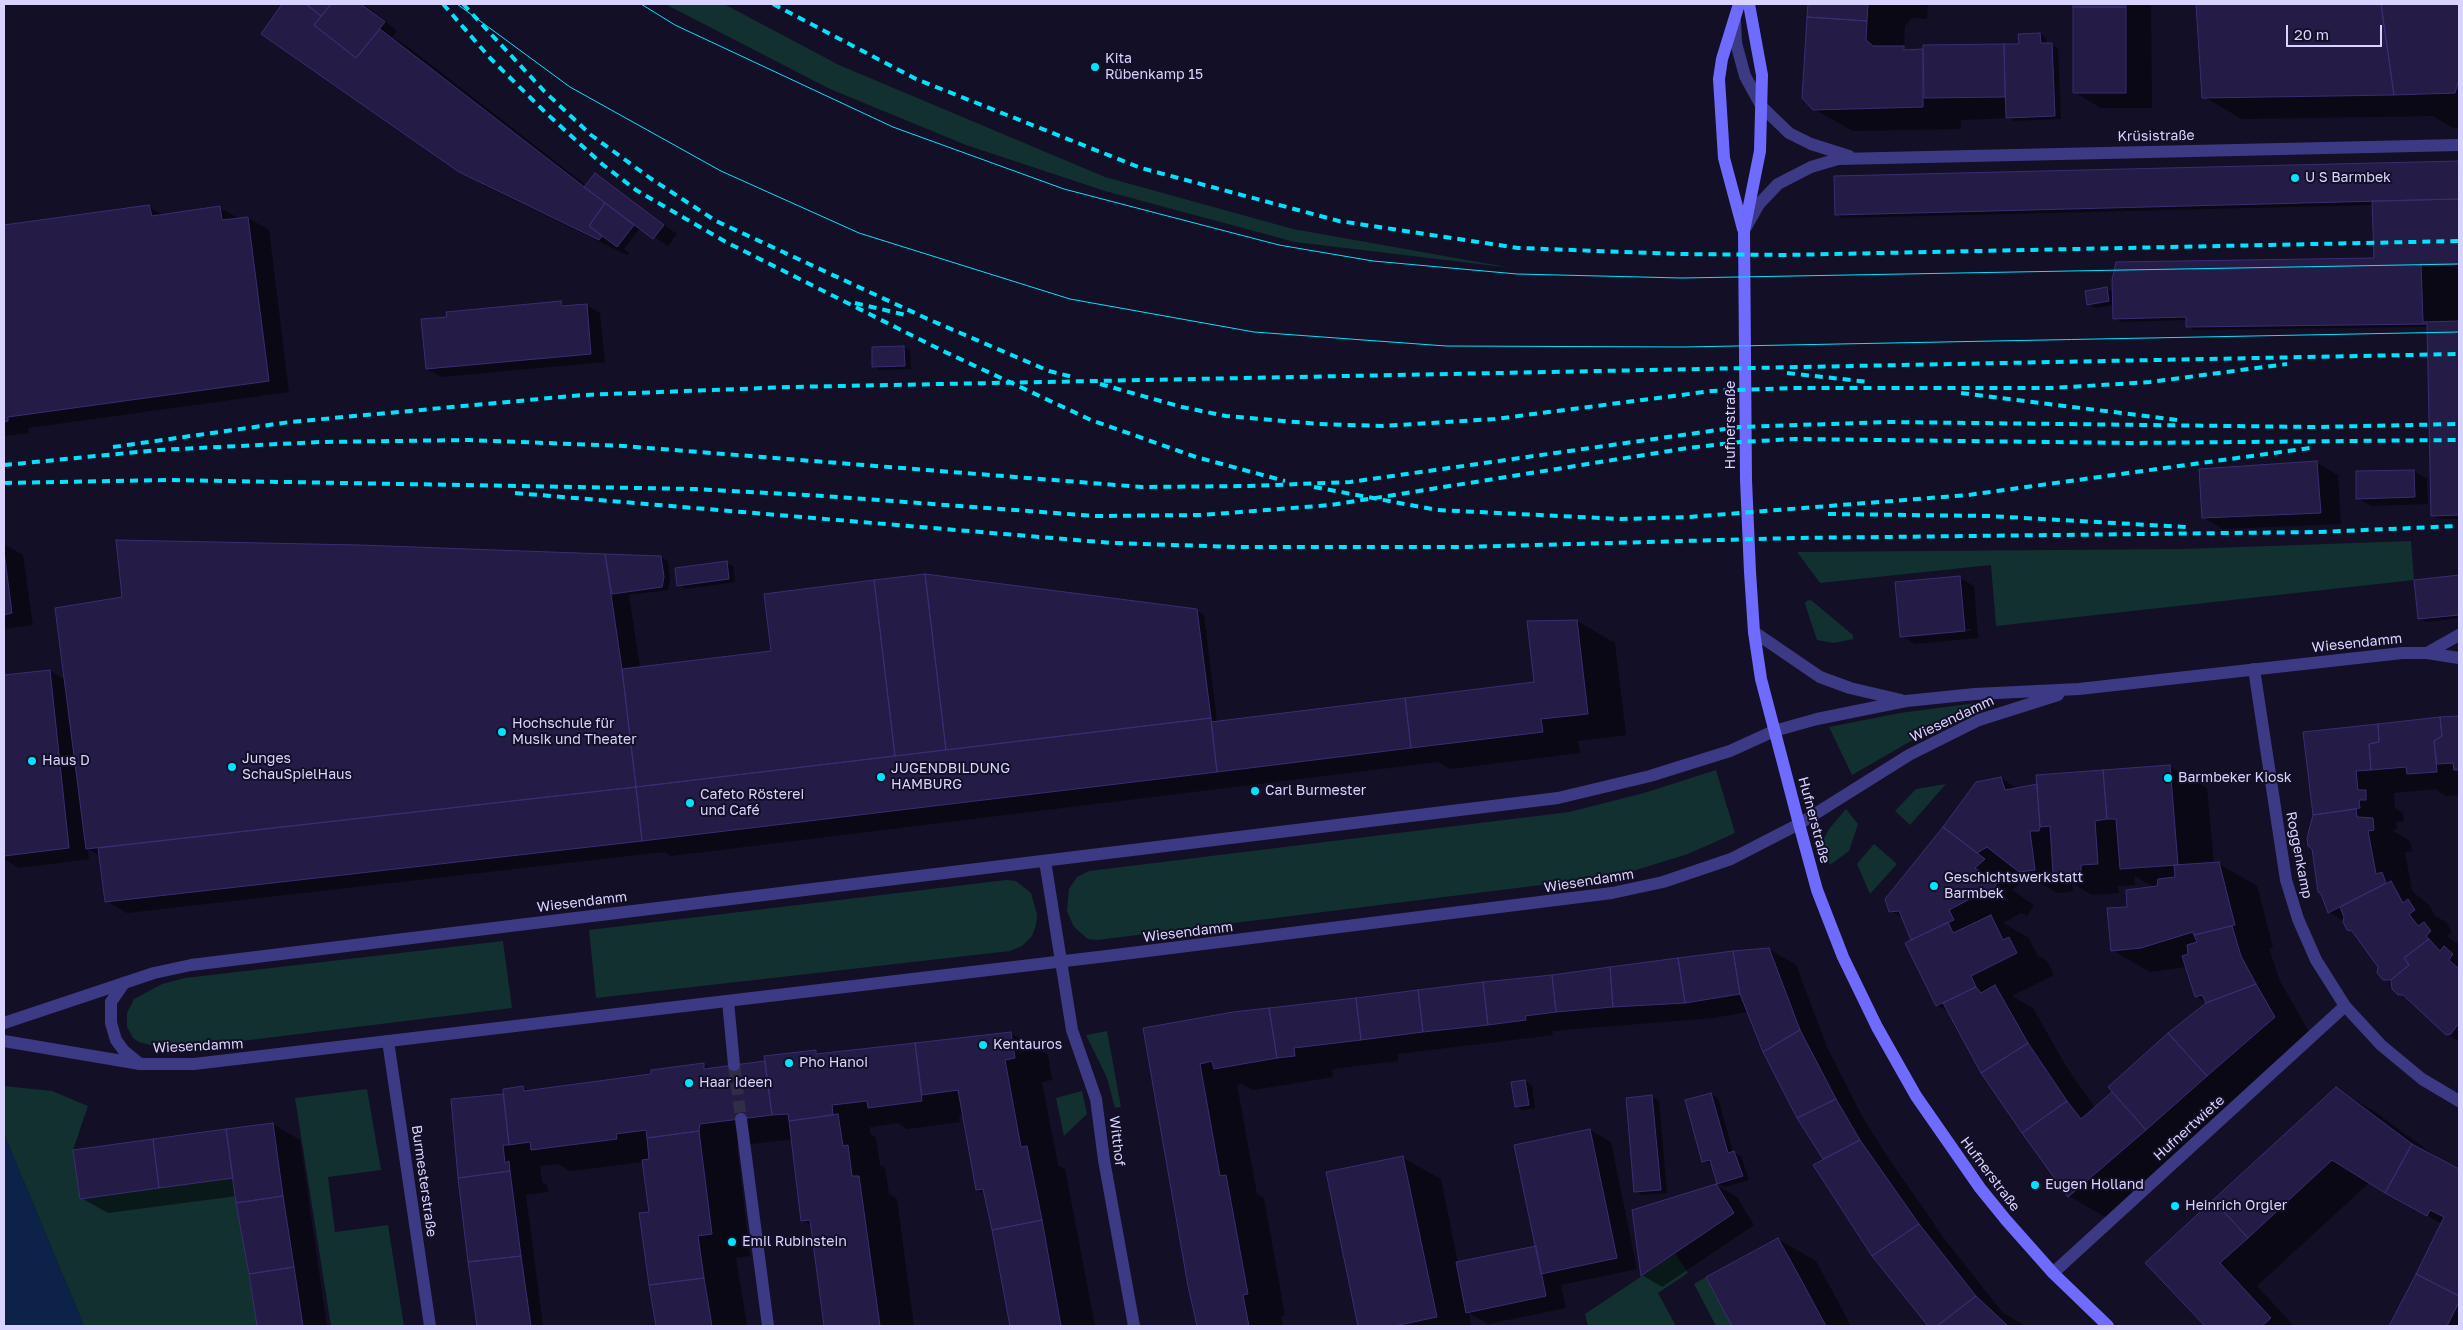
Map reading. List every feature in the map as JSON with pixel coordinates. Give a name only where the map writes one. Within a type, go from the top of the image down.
[{"type":"main road","name":"Hufnerstraße","points":[[1739,4],[1722,59],[1719,79],[1724,158],[1744,231]]},
{"type":"main road","name":"Hufnerstraße","points":[[1749,4],[1761,68],[1762,107],[1760,150],[1744,231],[1746,480],[1754,632],[1761,678],[1799,824],[1817,890],[1843,957],[1877,1027],[1911,1088],[1980,1188],[2053,1273],[2108,1326]]},
{"type":"street","name":"Krüsistraße","points":[[1735,17],[1740,60],[1745,76],[1762,107],[1776,123],[1798,138],[1854,158]]},
{"type":"street","name":"Krüsistraße","points":[[1744,231],[1759,204],[1778,184],[1826,162],[1854,158],[2459,145]]},
{"type":"street","points":[[1754,632],[1820,677],[1850,688],[1906,701]]},
{"type":"street","points":[[2427,653],[2459,635]]},
{"type":"street","name":"Wiesendamm","points":[[4,1023],[124,983],[191,965],[1558,798],[1650,776],[1730,751],[1774,731],[1831,716],[1906,701],[1975,694],[2079,689],[2402,654],[2427,653],[2459,658]]},
{"type":"street","name":"Roggenkamp","points":[[2254,670],[2286,880],[2298,919],[2316,960],[2345,1006],[2381,1045],[2422,1079],[2459,1101]]},
{"type":"street","name":"Wiesendamm","points":[[4,1041],[140,1064],[194,1064],[1061,962],[1612,893],[1663,882],[1731,859],[1799,824],[1909,756],[1979,720],[2079,689]]},
{"type":"street","points":[[1045,861],[1061,962]]},
{"type":"street","name":"Witthof","points":[[1061,962],[1073,1036],[1096,1099],[1104,1160],[1134,1326]]},
{"type":"street","name":"Wiesendamm","points":[[124,983],[111,1002],[111,1023],[116,1040],[124,1051],[140,1064]]},
{"type":"street","points":[[728,1001],[734,1065]]},
{"type":"street","name":"Hufnertwiete","points":[[2053,1273],[2345,1006]]},
{"type":"street","name":"Burmesterstraße","points":[[388,1041],[430,1326]]},
{"type":"street","points":[[741,1119],[768,1326]]},
{"type":"green space","points":[[665,4],[724,4],[839,65],[1105,177],[1293,229],[1512,268],[1295,242],[1105,191],[966,145],[830,89]]},
{"type":"green space","points":[[2411,541],[2414,580],[1996,626],[1991,565],[1820,583],[1797,552],[2184,549]]},
{"type":"green space","points":[[1811,600],[1853,635],[1853,639],[1834,643],[1817,640],[1805,604],[1806,601]]},
{"type":"green space","points":[[1976,703],[1978,708],[1911,741],[1852,775],[1829,727],[1900,713]]},
{"type":"green space","points":[[1716,770],[1735,833],[1688,854],[1633,871],[1606,877],[1097,940],[1088,939],[1074,927],[1067,911],[1069,889],[1077,877],[1089,871],[1569,812],[1644,793]]},
{"type":"green space","points":[[1946,784],[1910,825],[1895,811],[1916,789]]},
{"type":"green space","points":[[1846,809],[1858,824],[1849,851],[1830,865],[1824,852],[1823,840],[1829,829]]},
{"type":"green space","points":[[1874,844],[1897,864],[1870,894],[1857,864]]},
{"type":"green space","points":[[1006,880],[1016,881],[1031,893],[1037,914],[1032,936],[1022,946],[1010,951],[596,998],[589,930]]},
{"type":"green space","points":[[503,941],[512,1008],[176,1049],[161,1048],[139,1042],[133,1038],[127,1027],[127,1013],[134,999],[162,984],[185,978]]},
{"type":"green space","points":[[1107,1031],[1121,1107],[1115,1108],[1107,1078],[1086,1035]]},
{"type":"green space","points":[[4,1086],[52,1091],[88,1106],[73,1150],[80,1198],[233,1178],[257,1326],[84,1326],[4,1134]]},
{"type":"green space","points":[[367,1089],[381,1170],[328,1177],[335,1232],[388,1225],[404,1326],[331,1326],[295,1098]]},
{"type":"green space","points":[[1082,1091],[1087,1114],[1064,1136],[1056,1098]]},
{"type":"green space","points":[[1675,1254],[1688,1273],[1658,1293],[1676,1326],[1588,1326],[1585,1314]]},
{"type":"green space","points":[[1706,1277],[1732,1326],[1716,1326],[1694,1284]]},
{"type":"water","points":[[4,1134],[84,1326],[4,1326]]},
{"type":"building","points":[[282,4],[306,4],[321,16],[314,25],[356,58],[380,29],[605,203],[589,226],[602,236],[599,240],[459,172],[261,34]]},
{"type":"building","points":[[306,4],[331,4],[321,16]]},
{"type":"building","points":[[331,4],[361,4],[385,22],[356,58],[314,25]]},
{"type":"building","points":[[1808,4],[1868,4],[1867,21],[1807,17]]},
{"type":"building","points":[[2073,4],[2126,4],[2126,7],[2073,7]]},
{"type":"building","points":[[2196,4],[2381,4],[2394,95],[2202,98]]},
{"type":"building","points":[[2381,4],[2459,4],[2459,80],[2455,93],[2394,95]]},
{"type":"building","points":[[2073,7],[2126,7],[2126,93],[2073,93]]},
{"type":"building","points":[[1807,17],[1867,21],[1866,40],[1873,46],[1904,46],[1904,50],[1923,49],[1923,107],[1813,110],[1802,98]]},
{"type":"building","points":[[2040,33],[2041,43],[2052,43],[2055,116],[2006,118],[2004,44],[2019,44],[2018,34]]},
{"type":"building","points":[[2004,44],[2005,97],[1924,98],[1923,45]]},
{"type":"building","points":[[2459,161],[2459,199],[1835,215],[1834,176]]},
{"type":"building","points":[[595,173],[664,225],[653,239],[584,187]]},
{"type":"building","points":[[2459,199],[2459,515],[2431,516],[2427,324],[2186,327],[2186,317],[2113,319],[2112,280],[2116,262],[2374,258],[2372,201]]},
{"type":"building","points":[[605,203],[634,225],[617,247],[589,226]]},
{"type":"building","points":[[149,205],[152,216],[220,206],[222,220],[248,217],[269,381],[8,417],[8,421],[4,422],[4,225]]},
{"type":"building","points":[[2421,264],[2459,264],[2459,321],[2423,322]]},
{"type":"building","points":[[2107,287],[2109,301],[2087,305],[2085,291]]},
{"type":"building","points":[[561,301],[562,306],[587,304],[591,354],[426,369],[421,319],[447,317],[446,312]]},
{"type":"building","points":[[904,346],[905,366],[872,367],[872,347]]},
{"type":"building","points":[[2317,461],[2321,513],[2202,518],[2199,469]]},
{"type":"building","points":[[2414,470],[2415,497],[2356,499],[2356,471]]},
{"type":"building","points":[[116,540],[359,545],[605,554],[622,669],[636,787],[86,849],[55,608],[122,597]]},
{"type":"building","points":[[4,551],[12,613],[4,615]]},
{"type":"building","points":[[605,554],[661,556],[664,577],[662,587],[612,594]]},
{"type":"building","points":[[727,561],[729,579],[677,586],[675,568]]},
{"type":"building","points":[[925,574],[946,750],[895,756],[874,580]]},
{"type":"building","points":[[925,574],[1197,609],[1211,718],[946,750]]},
{"type":"building","points":[[2459,575],[2459,615],[2418,619],[2414,580]]},
{"type":"building","points":[[1960,576],[1965,631],[1900,637],[1895,582]]},
{"type":"building","points":[[874,580],[895,756],[636,787],[622,669],[771,651],[764,594]]},
{"type":"building","points":[[1577,620],[1588,714],[1541,719],[1543,732],[1411,748],[1405,698],[1534,682],[1527,621]]},
{"type":"building","name":"Haus D","points":[[50,670],[69,848],[4,856],[4,675]]},
{"type":"building","points":[[1405,698],[1411,748],[1217,772],[1211,722]]},
{"type":"building","points":[[2459,716],[2459,770],[2454,770],[2453,763],[2437,764],[2434,741],[2442,736],[2440,717]]},
{"type":"building","points":[[2440,717],[2442,736],[2434,741],[2437,772],[2407,774],[2406,767],[2371,770],[2369,744],[2379,742],[2378,724]]},
{"type":"building","points":[[1211,718],[1217,772],[642,841],[636,787]]},
{"type":"building","points":[[2378,724],[2379,742],[2369,744],[2371,770],[2356,771],[2358,790],[2366,790],[2366,800],[2359,800],[2360,808],[2313,815],[2303,732]]},
{"type":"building","points":[[2170,765],[2178,865],[2120,869],[2116,819],[2107,819],[2103,770]]},
{"type":"building","points":[[2103,770],[2107,819],[2095,821],[2098,864],[2081,865],[2081,872],[2053,874],[2050,826],[2040,827],[2036,775]]},
{"type":"building","points":[[2001,777],[2005,790],[2037,784],[2040,827],[2039,831],[2030,831],[2035,870],[2019,872],[1987,847],[1977,853],[1943,827],[1976,782]]},
{"type":"building","points":[[636,787],[642,841],[105,902],[98,848]]},
{"type":"building","points":[[2356,809],[2357,817],[2373,818],[2374,830],[2368,831],[2376,874],[2382,872],[2386,883],[2328,913],[2321,894],[2318,892],[2312,849],[2308,846],[2307,838],[2313,815]]},
{"type":"building","points":[[1943,827],[1985,859],[1975,868],[1997,883],[1989,895],[1983,892],[1949,910],[1954,920],[1911,940],[1899,911],[1889,912],[1885,899]]},
{"type":"building","points":[[2219,862],[2235,925],[2194,935],[2193,932],[2141,948],[2111,951],[2107,908],[2127,907],[2126,890],[2157,886],[2158,879],[2175,877],[2174,865]]},
{"type":"building","points":[[2391,881],[2403,903],[2408,899],[2415,910],[2409,914],[2418,926],[2424,922],[2431,931],[2426,936],[2429,939],[2404,958],[2409,965],[2391,980],[2383,980],[2377,973],[2378,967],[2352,931],[2347,930],[2340,907]]},
{"type":"building","points":[[1991,915],[2003,940],[2009,937],[2017,953],[1971,976],[1976,987],[1936,1006],[1905,943],[1948,922],[1953,933]]},
{"type":"building","points":[[2232,926],[2241,956],[2256,984],[2206,1003],[2202,995],[2195,997],[2182,956],[2188,954],[2187,945],[2197,942],[2194,935]]},
{"type":"building","points":[[2429,939],[2440,951],[2444,946],[2453,954],[2449,960],[2459,969],[2459,1023],[2451,1034],[2446,1035],[2403,995],[2398,995],[2392,989],[2391,980],[2409,965],[2404,958]]},
{"type":"building","points":[[1769,948],[1800,1030],[1763,1052],[1740,994],[1733,951]]},
{"type":"building","points":[[1733,951],[1740,994],[1685,1003],[1678,958]]},
{"type":"building","points":[[1678,958],[1685,1003],[1613,1007],[1610,967]]},
{"type":"building","points":[[1610,967],[1613,1007],[1556,1012],[1552,975]]},
{"type":"building","points":[[1552,975],[1556,1012],[1525,1016],[1526,1020],[1488,1025],[1483,982]]},
{"type":"building","points":[[1483,982],[1488,1025],[1423,1032],[1418,990]]},
{"type":"building","points":[[2256,984],[2275,1017],[2207,1076],[2168,1033],[2206,1003]]},
{"type":"building","points":[[1995,985],[2028,1043],[1981,1073],[1943,1003],[1976,987],[1981,993]]},
{"type":"building","points":[[1418,990],[1423,1032],[1361,1040],[1356,998]]},
{"type":"building","points":[[1356,998],[1361,1040],[1294,1048],[1295,1056],[1277,1058],[1269,1008]]},
{"type":"building","points":[[1269,1008],[1277,1058],[1214,1069],[1212,1061],[1200,1064],[1220,1176],[1226,1175],[1248,1294],[1243,1295],[1249,1326],[1197,1326],[1188,1286],[1143,1028],[1233,1012]]},
{"type":"building","points":[[1800,1030],[1836,1099],[1797,1118],[1763,1052]]},
{"type":"building","points":[[1011,1032],[1015,1058],[1005,1060],[1021,1147],[1027,1146],[1042,1220],[992,1230],[983,1189],[976,1190],[958,1090],[922,1095],[915,1043]]},
{"type":"building","points":[[2168,1033],[2207,1076],[2146,1130],[2108,1087]]},
{"type":"building","points":[[915,1043],[922,1101],[868,1108],[867,1101],[832,1105],[833,1115],[789,1121],[788,1114],[772,1115],[764,1056],[816,1050],[816,1054]]},
{"type":"building","points":[[2028,1043],[2067,1101],[2022,1133],[1981,1073]]},
{"type":"building","points":[[765,1061],[772,1115],[700,1124],[699,1131],[647,1138],[646,1130],[616,1134],[617,1139],[531,1150],[530,1142],[509,1145],[503,1089],[523,1086],[524,1091],[651,1074],[651,1070],[704,1063],[704,1069]]},
{"type":"building","points":[[1525,1080],[1529,1105],[1515,1107],[1511,1082]]},
{"type":"building","points":[[2336,1087],[2412,1144],[2385,1193],[2332,1160],[2248,1238],[2213,1200]]},
{"type":"building","points":[[2112,1092],[2146,1130],[2068,1197],[2022,1133],[2067,1101],[2081,1119]]},
{"type":"building","points":[[1711,1093],[1728,1153],[1734,1151],[1743,1176],[1717,1184],[1710,1160],[1702,1162],[1685,1100]]},
{"type":"building","points":[[503,1094],[509,1145],[503,1145],[505,1163],[509,1161],[510,1171],[458,1178],[451,1099]]},
{"type":"building","points":[[1652,1095],[1661,1190],[1634,1192],[1626,1098]]},
{"type":"building","points":[[1836,1099],[1860,1140],[1823,1159],[1797,1118]]},
{"type":"building","points":[[838,1114],[843,1146],[848,1145],[852,1176],[859,1176],[880,1326],[824,1326],[810,1220],[801,1221],[789,1121]]},
{"type":"building","points":[[273,1123],[283,1196],[236,1203],[226,1129]]},
{"type":"building","points":[[226,1129],[233,1178],[159,1188],[153,1139]]},
{"type":"building","points":[[1590,1129],[1617,1258],[1541,1274],[1514,1145]]},
{"type":"building","points":[[699,1131],[712,1234],[698,1236],[704,1278],[649,1285],[639,1213],[649,1212],[642,1160],[649,1159],[647,1138]]},
{"type":"building","points":[[153,1139],[159,1188],[80,1199],[73,1150]]},
{"type":"building","points":[[1860,1140],[1919,1224],[1872,1256],[1813,1165]]},
{"type":"building","points":[[2412,1144],[2459,1169],[2459,1296],[2416,1274],[2444,1217],[2430,1210],[2427,1216],[2385,1193]]},
{"type":"building","points":[[1403,1156],[1437,1317],[1394,1326],[1358,1326],[1326,1172]]},
{"type":"building","points":[[510,1171],[521,1256],[468,1262],[458,1178]]},
{"type":"building","points":[[1716,1184],[1734,1213],[1641,1276],[1632,1210]]},
{"type":"building","points":[[283,1196],[294,1267],[249,1274],[236,1203]]},
{"type":"building","points":[[2213,1200],[2248,1238],[2220,1263],[2271,1318],[2262,1326],[2205,1326],[2145,1263]]},
{"type":"building","points":[[1042,1220],[1061,1326],[1010,1326],[992,1230]]},
{"type":"building","points":[[1919,1224],[1976,1296],[1937,1326],[1928,1326],[1872,1256]]},
{"type":"building","points":[[1778,1238],[1826,1326],[1732,1326],[1706,1277]]},
{"type":"building","points":[[1536,1246],[1546,1296],[1466,1313],[1456,1262]]},
{"type":"building","points":[[521,1256],[531,1326],[477,1326],[468,1262]]},
{"type":"building","points":[[294,1267],[303,1326],[257,1326],[249,1274]]},
{"type":"building","points":[[2416,1274],[2459,1296],[2459,1302],[2447,1326],[2389,1326]]},
{"type":"building","points":[[704,1278],[712,1326],[656,1326],[649,1285]]},
{"type":"building","points":[[1976,1296],[2008,1326],[1937,1326]]},
{"type":"tunnel","points":[[734,1065],[741,1119]]},
{"type":"tram line","points":[[457,4],[570,87],[721,171],[859,233],[1070,299],[1254,332],[1446,346],[1684,347],[2459,332]]},
{"type":"tram line","points":[[641,4],[675,25],[893,127],[1064,189],[1279,245],[1373,261],[1517,274],[1682,278],[2459,264]]},
{"type":"railway","points":[[443,4],[490,58],[602,164],[636,190],[726,242],[943,351],[1091,420],[1196,457],[1285,481]]},
{"type":"railway","points":[[463,4],[544,91],[591,135],[650,178],[716,221],[930,320],[1049,371],[1073,377]]},
{"type":"railway","points":[[773,4],[916,79],[1141,168],[1339,221],[1518,248],[1681,254],[1786,255],[2459,241]]},
{"type":"railway","points":[[855,303],[906,315]]},
{"type":"railway","points":[[113,447],[290,422],[583,395],[790,387],[2459,354]]},
{"type":"railway","points":[[1100,384],[1182,407],[1226,416],[1319,424],[1383,426],[1495,419],[1712,391],[1792,388],[2053,388],[2150,382],[2287,364]]},
{"type":"railway","points":[[1787,373],[1869,382]]},
{"type":"railway","points":[[1961,393],[2177,420]]},
{"type":"railway","points":[[4,465],[158,450],[320,442],[469,440],[623,446],[1142,487],[1249,486],[1350,482],[1739,427],[1890,422],[2316,427],[2459,424]]},
{"type":"railway","points":[[4,483],[168,480],[695,489],[824,496],[1096,516],[1202,515],[1331,505],[1688,448],[1740,442],[1795,439],[2131,443],[2459,440]]},
{"type":"railway","points":[[1314,487],[1437,510],[1621,519],[1689,517],[1968,495],[2310,448]]},
{"type":"railway","points":[[515,493],[1112,543],[1237,547],[1462,547],[1795,538],[2318,532],[2459,526]]},
{"type":"railway","points":[[1828,514],[1989,516],[2186,527]]},
{"type":"place","name":"Kita Rübenkamp 15","points":[[1095,67]]},
{"type":"place","name":"U S Barmbek","points":[[2295,178]]},
{"type":"place","name":"Hochschule für Musik und Theater","points":[[502,732]]},
{"type":"place","name":"Haus D","points":[[32,761]]},
{"type":"place","name":"Junges SchauSpielHaus","points":[[232,767]]},
{"type":"place","name":"JUGENDBILDUNG HAMBURG","points":[[881,777]]},
{"type":"place","name":"Barmbeker Kiosk","points":[[2168,778]]},
{"type":"place","name":"Carl Burmester","points":[[1255,791]]},
{"type":"place","name":"Cafeto Rösterei und Café","points":[[690,803]]},
{"type":"place","name":"Geschichtswerkstatt Barmbek","points":[[1934,886]]},
{"type":"place","name":"Kentauros","points":[[983,1045]]},
{"type":"place","name":"Pho Hanoi","points":[[789,1063]]},
{"type":"place","name":"Haar Ideen","points":[[689,1083]]},
{"type":"place","name":"Eugen Holland","points":[[2035,1185]]},
{"type":"place","name":"Heinrich Orgler","points":[[2175,1206]]},
{"type":"place","name":"Emil Rubinstein","points":[[732,1242]]}]
